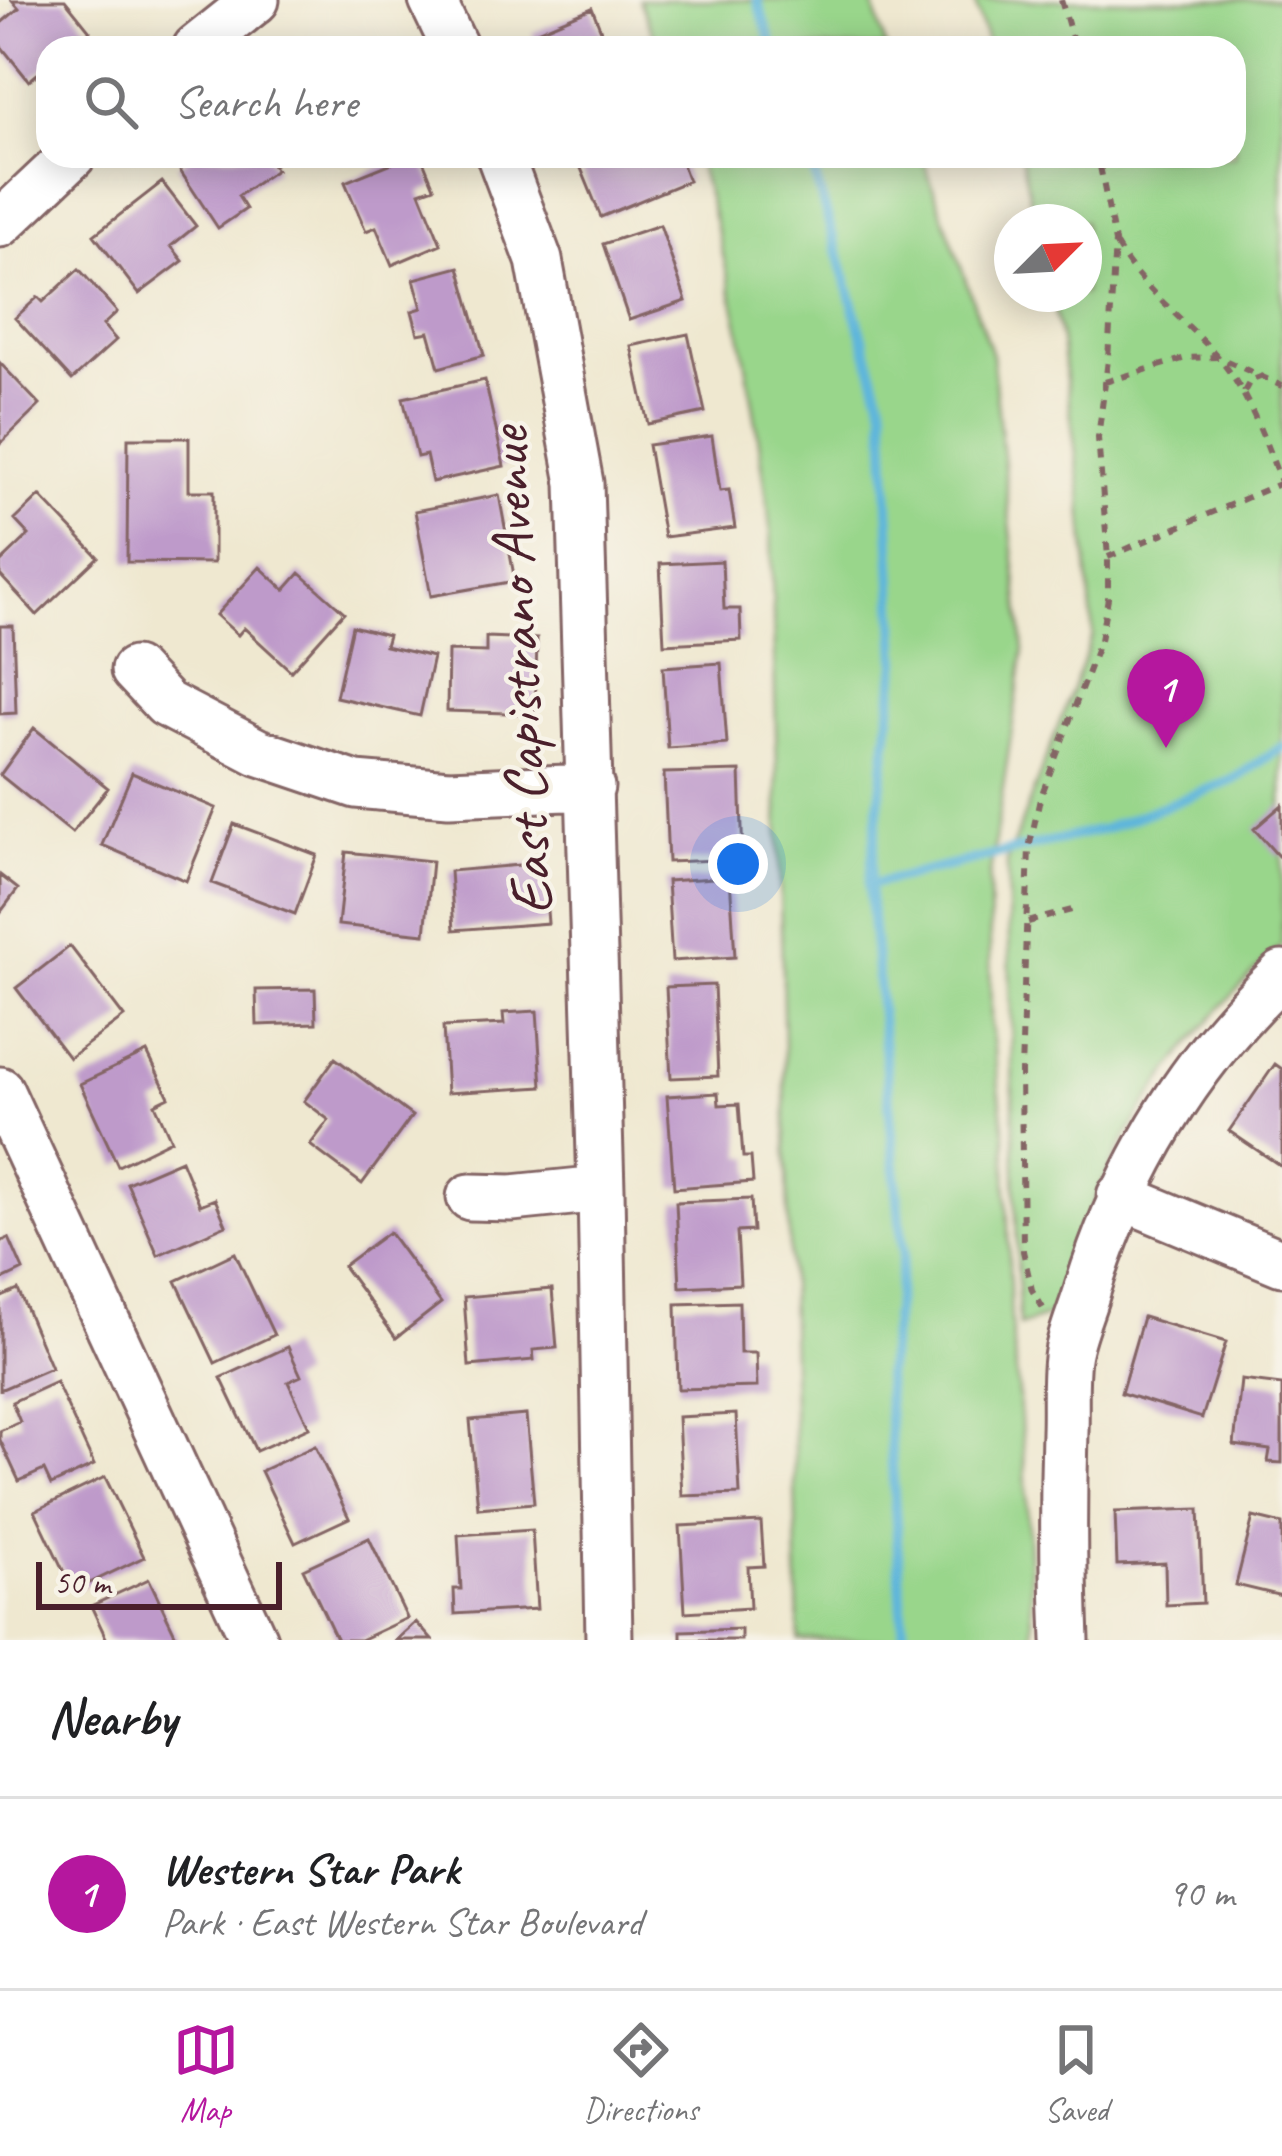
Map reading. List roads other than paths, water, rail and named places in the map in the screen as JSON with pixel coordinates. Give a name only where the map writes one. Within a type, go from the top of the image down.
[{"type":"street","points":[[211,36],[256,0]]},
{"type":"street","points":[[432,0],[449,36]]},
{"type":"street","points":[[0,224],[59,168]]},
{"type":"street","name":"East Capistrano Avenue","points":[[504,168],[539,260],[580,483],[609,1640]]},
{"type":"street","points":[[134,670],[166,704],[258,752],[356,785],[449,793],[590,787]]},
{"type":"street","points":[[1066,1640],[1061,1532],[1067,1355],[1120,1196],[1143,1152],[1204,1058],[1282,974]]},
{"type":"street","points":[[0,1090],[254,1640]]},
{"type":"street","points":[[470,1197],[601,1189]]},
{"type":"street","points":[[1120,1196],[1282,1263]]},
{"type":"waterway","points":[[757,0],[769,36]]},
{"type":"waterway","points":[[813,168],[884,408],[897,662],[869,885],[903,1253],[886,1377],[904,1640]]},
{"type":"waterway","points":[[869,885],[1104,829],[1233,780],[1282,747]]},
{"type":"place","name":"Western Star Park","points":[[1166,748]]}]
